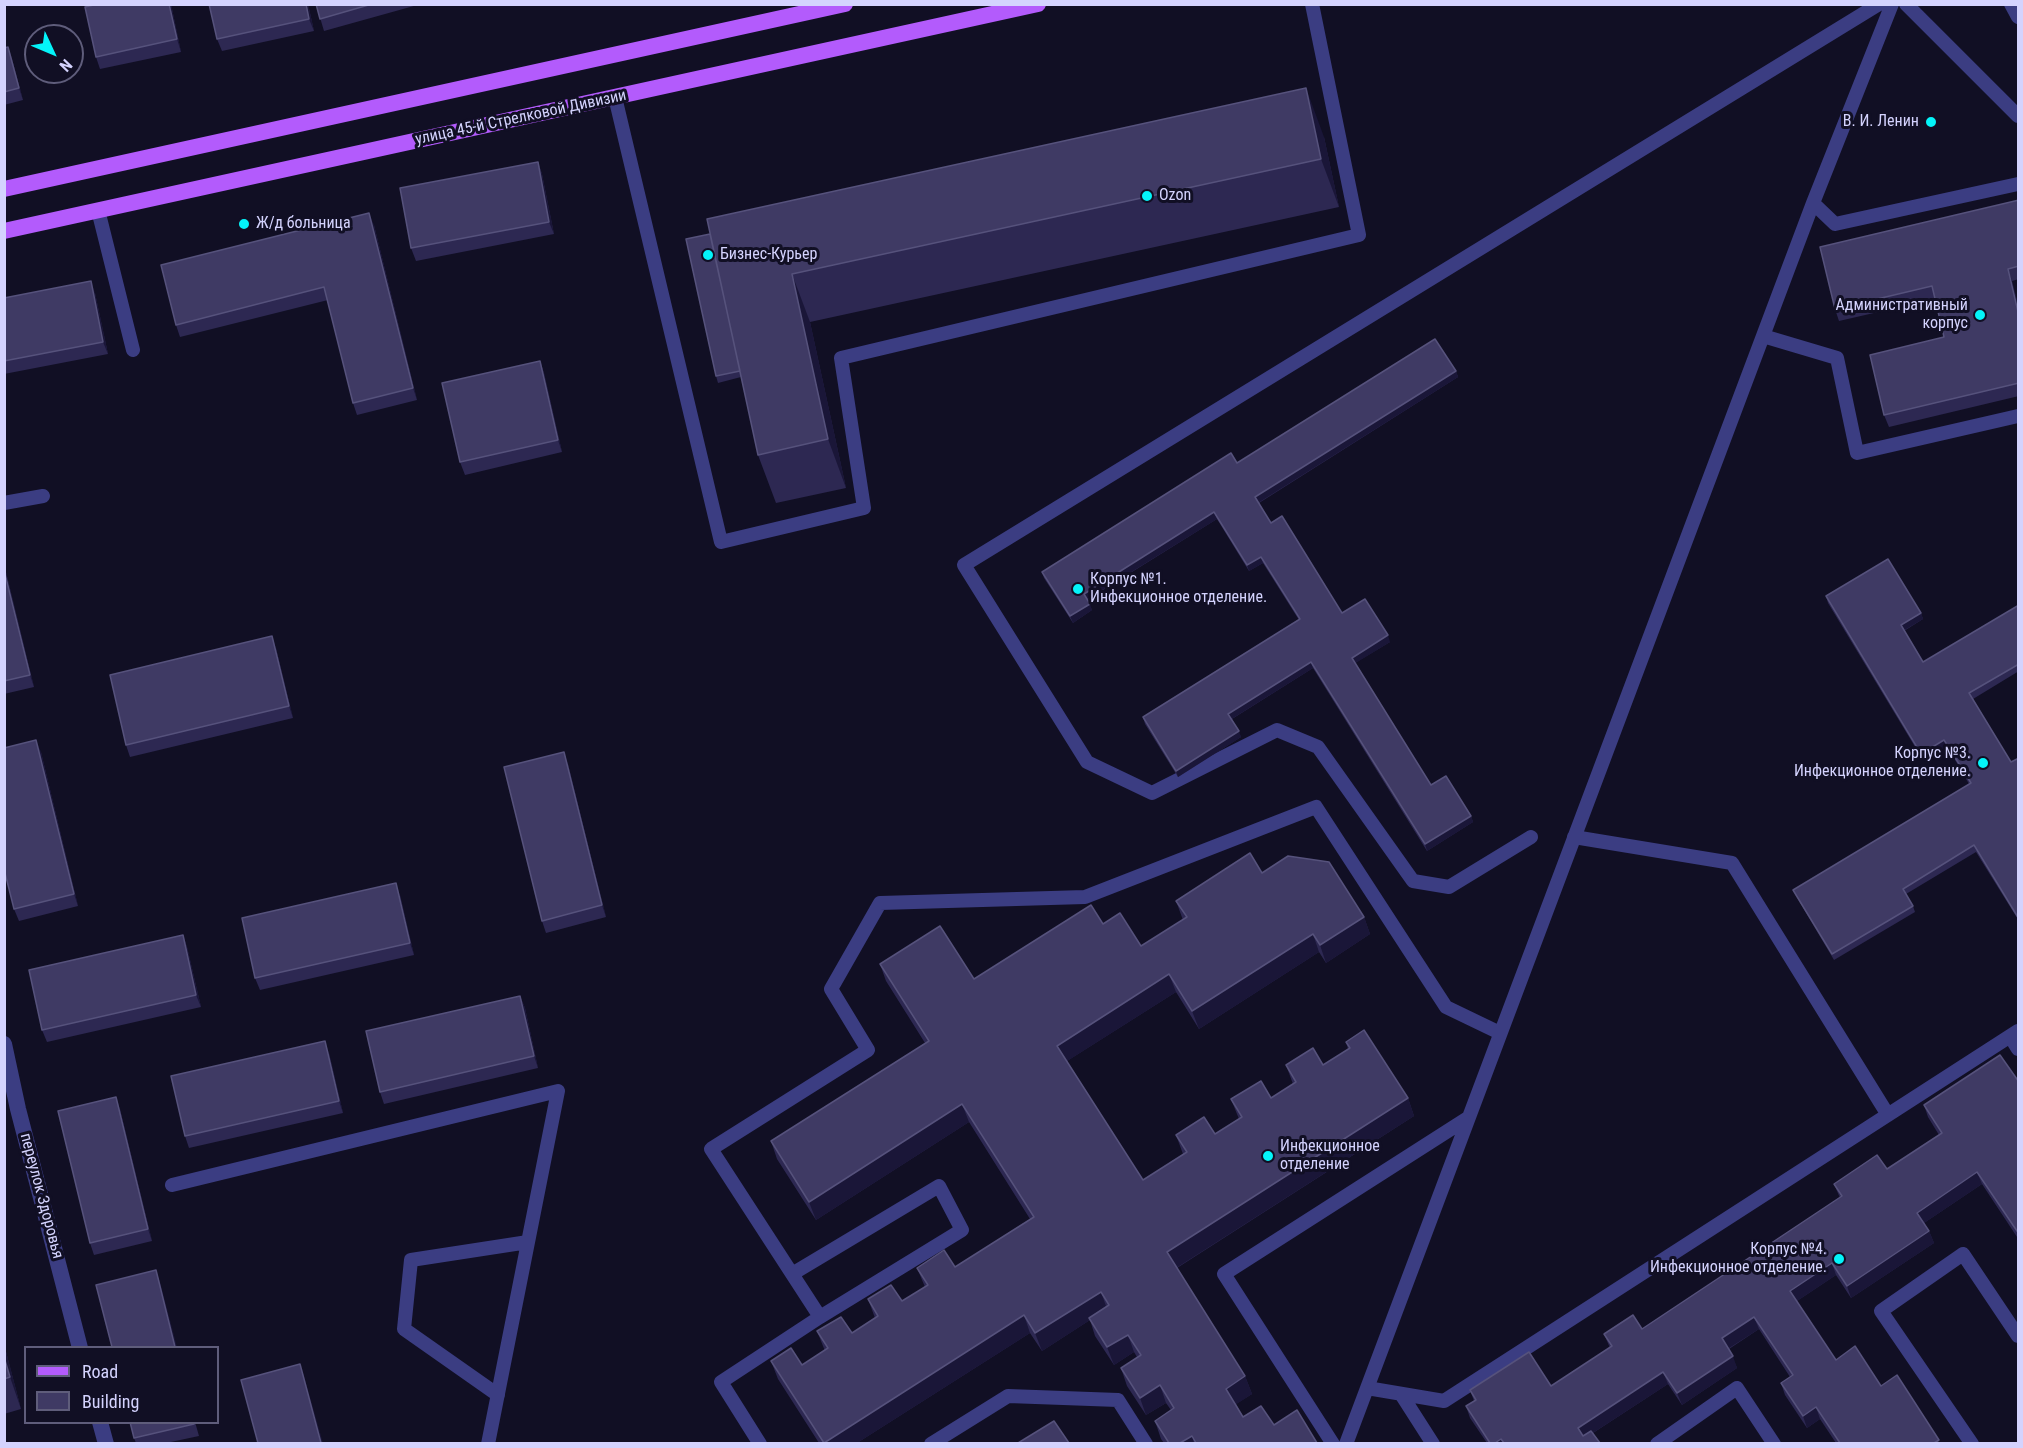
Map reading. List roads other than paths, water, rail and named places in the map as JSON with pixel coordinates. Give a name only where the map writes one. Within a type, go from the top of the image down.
[{"type":"main road","points":[[4,189],[845,4]]},
{"type":"main road","name":"улица 45-й Стрелковой Дивизии","points":[[4,231],[1038,4]]},
{"type":"street","name":"переулок Здоровья","points":[[4,1044],[18,1109],[81,1346]]},
{"type":"street","points":[[101,1424],[106,1443]]},
{"type":"lane","points":[[615,97],[721,542],[864,508],[841,358],[1359,235],[1312,4]]},
{"type":"lane","points":[[1531,837],[1449,887],[1413,881],[1318,747],[1277,729],[1152,794],[1087,762],[964,565],[1879,4]]},
{"type":"lane","points":[[1346,1443],[1813,203],[1892,4]]},
{"type":"lane","points":[[1906,4],[2019,116]]},
{"type":"lane","points":[[2011,4],[2019,17]]},
{"type":"lane","points":[[1813,203],[1835,224],[2019,184]]},
{"type":"lane","points":[[98,210],[133,350]]},
{"type":"lane","points":[[1763,336],[1837,358],[1857,453],[2019,416]]},
{"type":"lane","points":[[4,503],[43,496]]},
{"type":"lane","points":[[820,1317],[711,1149],[868,1050],[831,989],[880,903],[1085,897],[1316,807],[1446,1007],[1500,1033]]},
{"type":"lane","points":[[1574,837],[1732,863],[1888,1115]]},
{"type":"lane","points":[[1366,1388],[1444,1401],[2014,1033],[2019,1049]]},
{"type":"lane","points":[[172,1185],[558,1090],[488,1443]]},
{"type":"lane","points":[[1333,1443],[1224,1274],[1468,1118]]},
{"type":"lane","points":[[760,1443],[721,1382],[820,1317],[962,1230],[939,1186],[792,1274]]},
{"type":"lane","points":[[498,1395],[404,1329],[411,1260],[528,1242]]},
{"type":"lane","points":[[1972,1443],[1881,1311],[1964,1254],[2019,1336]]},
{"type":"lane","points":[[1657,1443],[1737,1388],[1774,1443]]},
{"type":"lane","points":[[1401,1394],[1433,1443]]},
{"type":"lane","points":[[931,1443],[1008,1396],[1118,1400],[1146,1443]]},
{"type":"place","name":"В. И. Ленин","points":[[1931,122]]},
{"type":"place","name":"Ozon","points":[[1147,196]]},
{"type":"place","name":"Ж/д больница","points":[[244,224]]},
{"type":"place","name":"Бизнес-Курьер","points":[[708,255]]},
{"type":"place","name":"Административный корпус","points":[[1980,315]]},
{"type":"place","name":"Корпус №1. Инфекционное отделение.","points":[[1078,589]]},
{"type":"place","name":"Корпус №3. Инфекционное отделение.","points":[[1983,763]]},
{"type":"place","name":"Инфекционное отделение","points":[[1268,1156]]},
{"type":"place","name":"Корпус №4. Инфекционное отделение.","points":[[1839,1259]]}]
